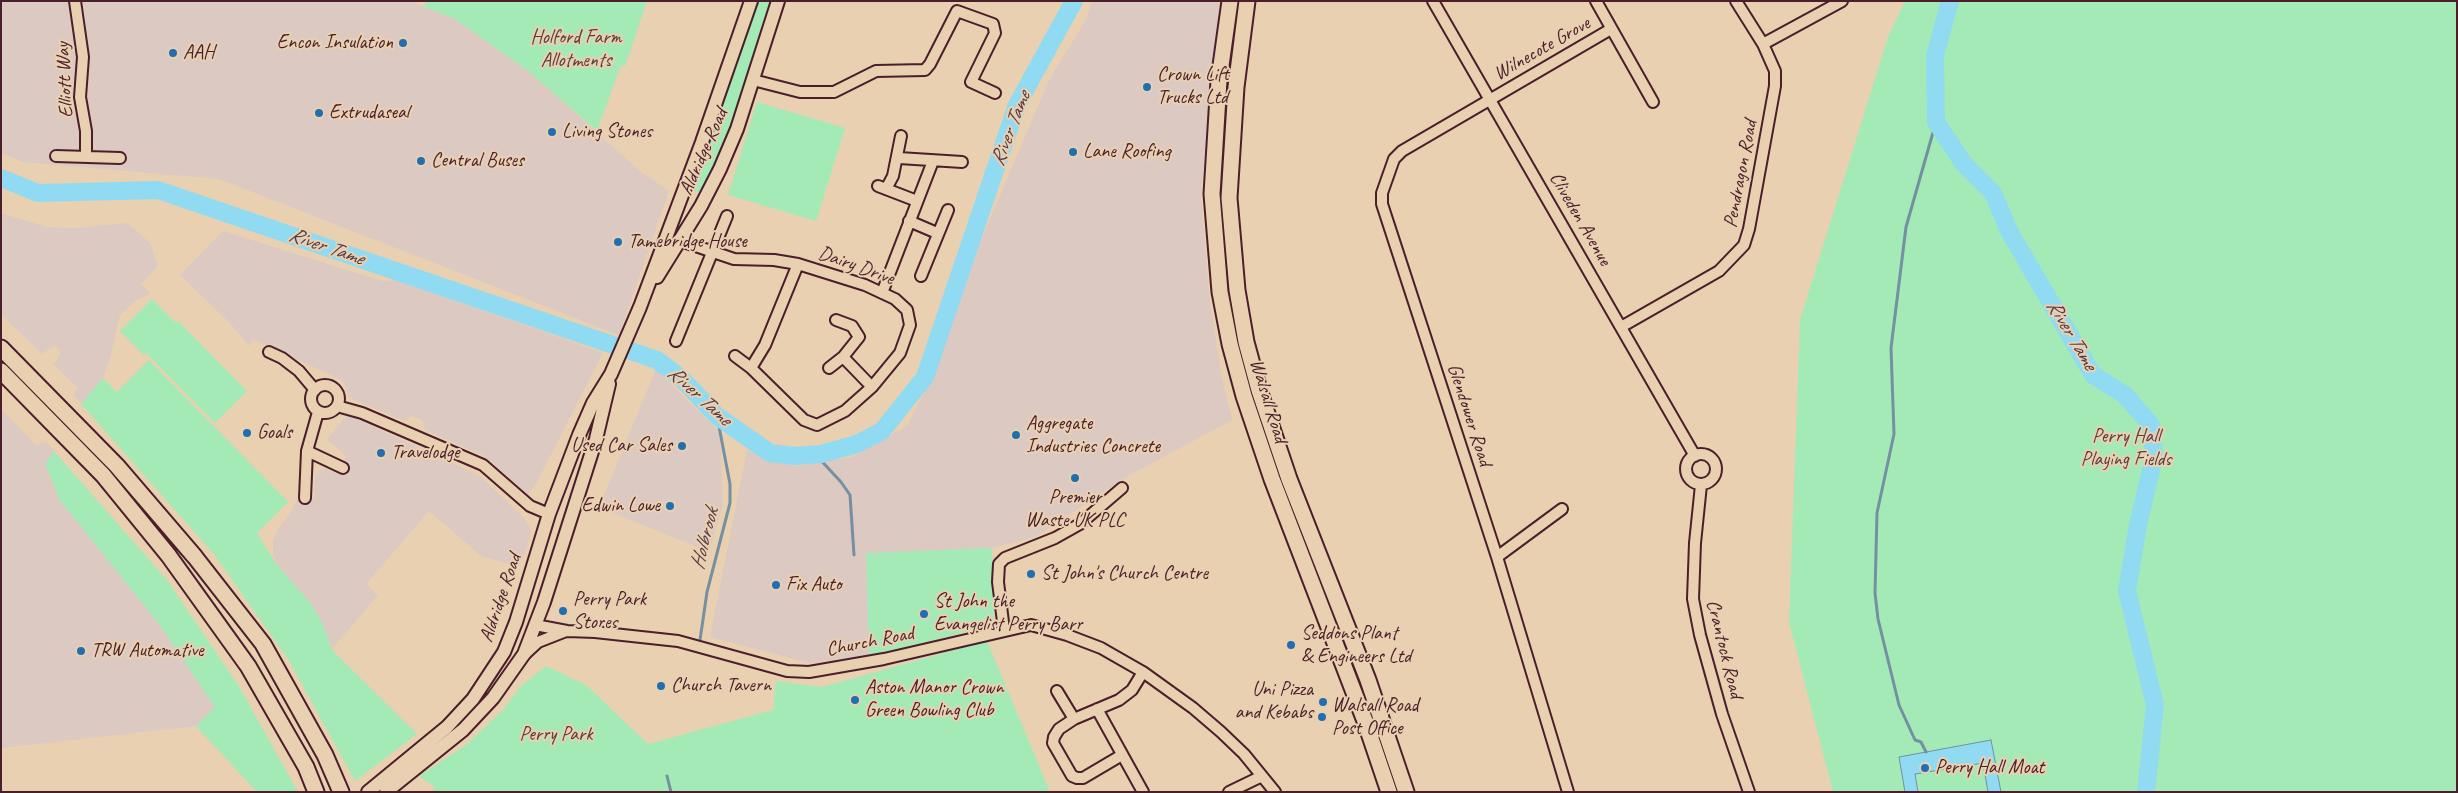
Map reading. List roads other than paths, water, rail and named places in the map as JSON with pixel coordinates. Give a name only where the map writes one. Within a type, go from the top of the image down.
[{"type":"highway","name":"Walsall Road","points":[[1230,1],[1219,80],[1212,194],[1220,292],[1230,344],[1244,396],[1272,479],[1365,721],[1389,792]]},
{"type":"highway","name":"Walsall Road","points":[[1247,1],[1236,87],[1229,198],[1236,290],[1246,342],[1259,390],[1289,479],[1368,680],[1406,792]]},
{"type":"highway","points":[[1,348],[117,466],[195,557],[263,644],[325,756],[341,792]]},
{"type":"highway","points":[[1,371],[103,475],[169,556],[248,666],[306,767],[316,792]]},
{"type":"main road","name":"Aldridge Road","points":[[368,792],[447,727],[473,699],[504,652],[516,622],[549,514],[593,403],[611,374],[640,307],[751,1]]},
{"type":"main road","name":"Aldridge Road","points":[[640,307],[678,240],[701,206],[737,129],[778,1]]},
{"type":"main road","points":[[681,198],[701,206]]},
{"type":"main road","name":"Aldridge Road","points":[[386,792],[464,730],[504,685],[524,654],[596,439],[611,374]]},
{"type":"main road","points":[[549,514],[569,522]]},
{"type":"main road","points":[[504,652],[527,627],[535,625]]},
{"type":"street","name":"Elliott Way","points":[[75,1],[83,56],[80,97],[86,131],[86,156]]},
{"type":"street","name":"Cliveden Avenue","points":[[1434,1],[1695,456]]},
{"type":"street","name":"Wilnecote Grove","points":[[1596,1],[1653,102]]},
{"type":"street","name":"Pendragon Road","points":[[1621,327],[1719,271],[1744,244],[1749,229],[1775,86],[1774,71],[1763,44],[1736,1]]},
{"type":"street","points":[[1763,44],[1842,1]]},
{"type":"street","points":[[753,80],[800,92],[834,92],[876,71],[925,70],[930,64],[957,11],[993,24],[995,33],[971,82],[995,92]]},
{"type":"street","name":"Wilnecote Grove","points":[[1490,99],[1611,29]]},
{"type":"street","name":"Glendower Road","points":[[1490,99],[1427,136],[1394,159],[1384,182],[1382,204],[1497,556],[1568,792]]},
{"type":"street","points":[[901,136],[899,158],[894,176],[882,188],[917,201]]},
{"type":"street","points":[[56,156],[120,158]]},
{"type":"street","points":[[899,158],[962,162]]},
{"type":"street","points":[[882,293],[933,160]]},
{"type":"street","points":[[921,276],[948,210]]},
{"type":"street","points":[[676,341],[727,216]]},
{"type":"street","points":[[910,221],[937,233]]},
{"type":"street","name":"Dairy Drive","points":[[678,240],[734,259],[774,260],[798,264],[838,275],[895,299],[907,310],[910,325],[900,353],[872,387],[845,411],[817,425],[804,420],[751,368],[735,356]]},
{"type":"street","points":[[751,368],[765,346],[798,264]]},
{"type":"street","points":[[829,368],[843,357],[859,337],[852,326],[836,320]]},
{"type":"street","points":[[269,352],[282,358],[299,371],[315,390]]},
{"type":"street","points":[[843,357],[872,387]]},
{"type":"street","points":[[305,498],[307,451],[318,412],[311,401],[315,390],[322,386],[330,386],[336,391],[338,398],[337,406],[329,412],[318,412]]},
{"type":"street","points":[[337,406],[362,413],[483,465],[530,506],[549,514]]},
{"type":"street","points":[[307,451],[343,468]]},
{"type":"street","points":[[1704,454],[1715,463],[1715,477],[1710,482],[1701,485],[1695,484],[1687,476],[1686,468],[1688,461],[1695,456],[1704,454]]},
{"type":"street","name":"Crantock Road","points":[[1701,485],[1695,544],[1693,599],[1700,635],[1720,706],[1749,792]]},
{"type":"street","points":[[1004,630],[998,582],[1000,564],[1005,558],[1055,538],[1080,524],[1122,488]]},
{"type":"street","points":[[1497,556],[1562,510]]},
{"type":"street","name":"Church Road","points":[[535,625],[567,631],[678,642],[787,672],[809,672],[884,659],[1032,625],[1067,634],[1101,648],[1144,672],[1193,708],[1244,754],[1275,792]]},
{"type":"street","name":"Church Road","points":[[524,654],[538,642],[567,631]]},
{"type":"street","points":[[1122,755],[1083,778],[1072,776],[1053,742],[1059,729],[1074,719],[1119,700],[1132,690],[1144,672]]},
{"type":"street","points":[[1057,691],[1074,719]]},
{"type":"street","points":[[1097,709],[1143,792]]},
{"type":"street","points":[[1229,792],[1262,776]]},
{"type":"water","name":"Perry Hall Moat","points":[[1991,740],[2001,792],[1988,792],[1983,763],[1915,774],[1918,792],[1905,792],[1899,757]]},
{"type":"waterway","name":"River Tame","points":[[1,178],[38,193],[158,190],[657,360],[682,379],[717,416],[770,453],[795,456],[821,454],[857,444],[882,431],[925,377],[1017,105],[1074,1]]},
{"type":"waterway","name":"River Tame","points":[[1950,1],[1935,56],[1936,122],[1964,164],[1993,193],[2009,231],[2093,375],[2125,395],[2151,425],[2154,457],[2138,525],[2127,591],[2155,705],[2146,792]]},
{"type":"waterway","points":[[1926,752],[1921,742],[1915,740],[1899,705],[1878,619],[1875,593],[1877,513],[1894,434],[1891,348],[1906,227],[1936,122]]},
{"type":"waterway","name":"Holbrook","points":[[700,640],[707,592],[730,503],[730,484],[717,416]]},
{"type":"waterway","points":[[815,454],[841,482],[850,495],[854,555]]},
{"type":"waterway","name":"Holbrook","points":[[667,776],[671,792]]},
{"type":"place","name":"Encon Insulation","points":[[403,43]]},
{"type":"place","name":"AAH","points":[[173,53]]},
{"type":"place","name":"Crown Lift Trucks Ltd","points":[[1147,87]]},
{"type":"place","name":"Extrudaseal","points":[[319,113]]},
{"type":"place","name":"Living Stones","points":[[552,132]]},
{"type":"place","name":"Lane Roofing","points":[[1073,152]]},
{"type":"place","name":"Central Buses","points":[[421,161]]},
{"type":"place","name":"Tamebridge House","points":[[618,242]]},
{"type":"place","name":"Goals","points":[[247,433]]},
{"type":"place","name":"Aggregate Industries Concrete","points":[[1016,435]]},
{"type":"place","name":"Used Car Sales","points":[[682,446]]},
{"type":"place","name":"Travelodge","points":[[381,453]]},
{"type":"place","name":"Premier Waste UK PLC","points":[[1075,478]]},
{"type":"place","name":"Edwin Lowe","points":[[670,506]]},
{"type":"place","name":"St John's Church Centre","points":[[1031,574]]},
{"type":"place","name":"Fix Auto","points":[[776,585]]},
{"type":"place","name":"Perry Park Stores","points":[[563,611]]},
{"type":"place","name":"St John the Evangelist Perry Barr","points":[[924,614]]},
{"type":"place","name":"Seddons Plant & Engineers Ltd","points":[[1291,645]]},
{"type":"place","name":"TRW Automative","points":[[81,651]]},
{"type":"place","name":"Church Tavern","points":[[661,686]]},
{"type":"place","name":"Aston Manor Crown Green Bowling Club","points":[[855,700]]},
{"type":"place","name":"Uni Pizza and Kebabs","points":[[1323,702]]},
{"type":"place","name":"Walsall Road Post Office","points":[[1322,717]]},
{"type":"place","name":"Perry Hall Moat","points":[[1925,768]]},
{"type":"park label","name":"Holford Farm Allotments","points":[[576,50]]},
{"type":"park label","name":"Perry Hall Playing Fields","points":[[2126,448]]},
{"type":"park label","name":"Perry Park","points":[[556,735]]}]
